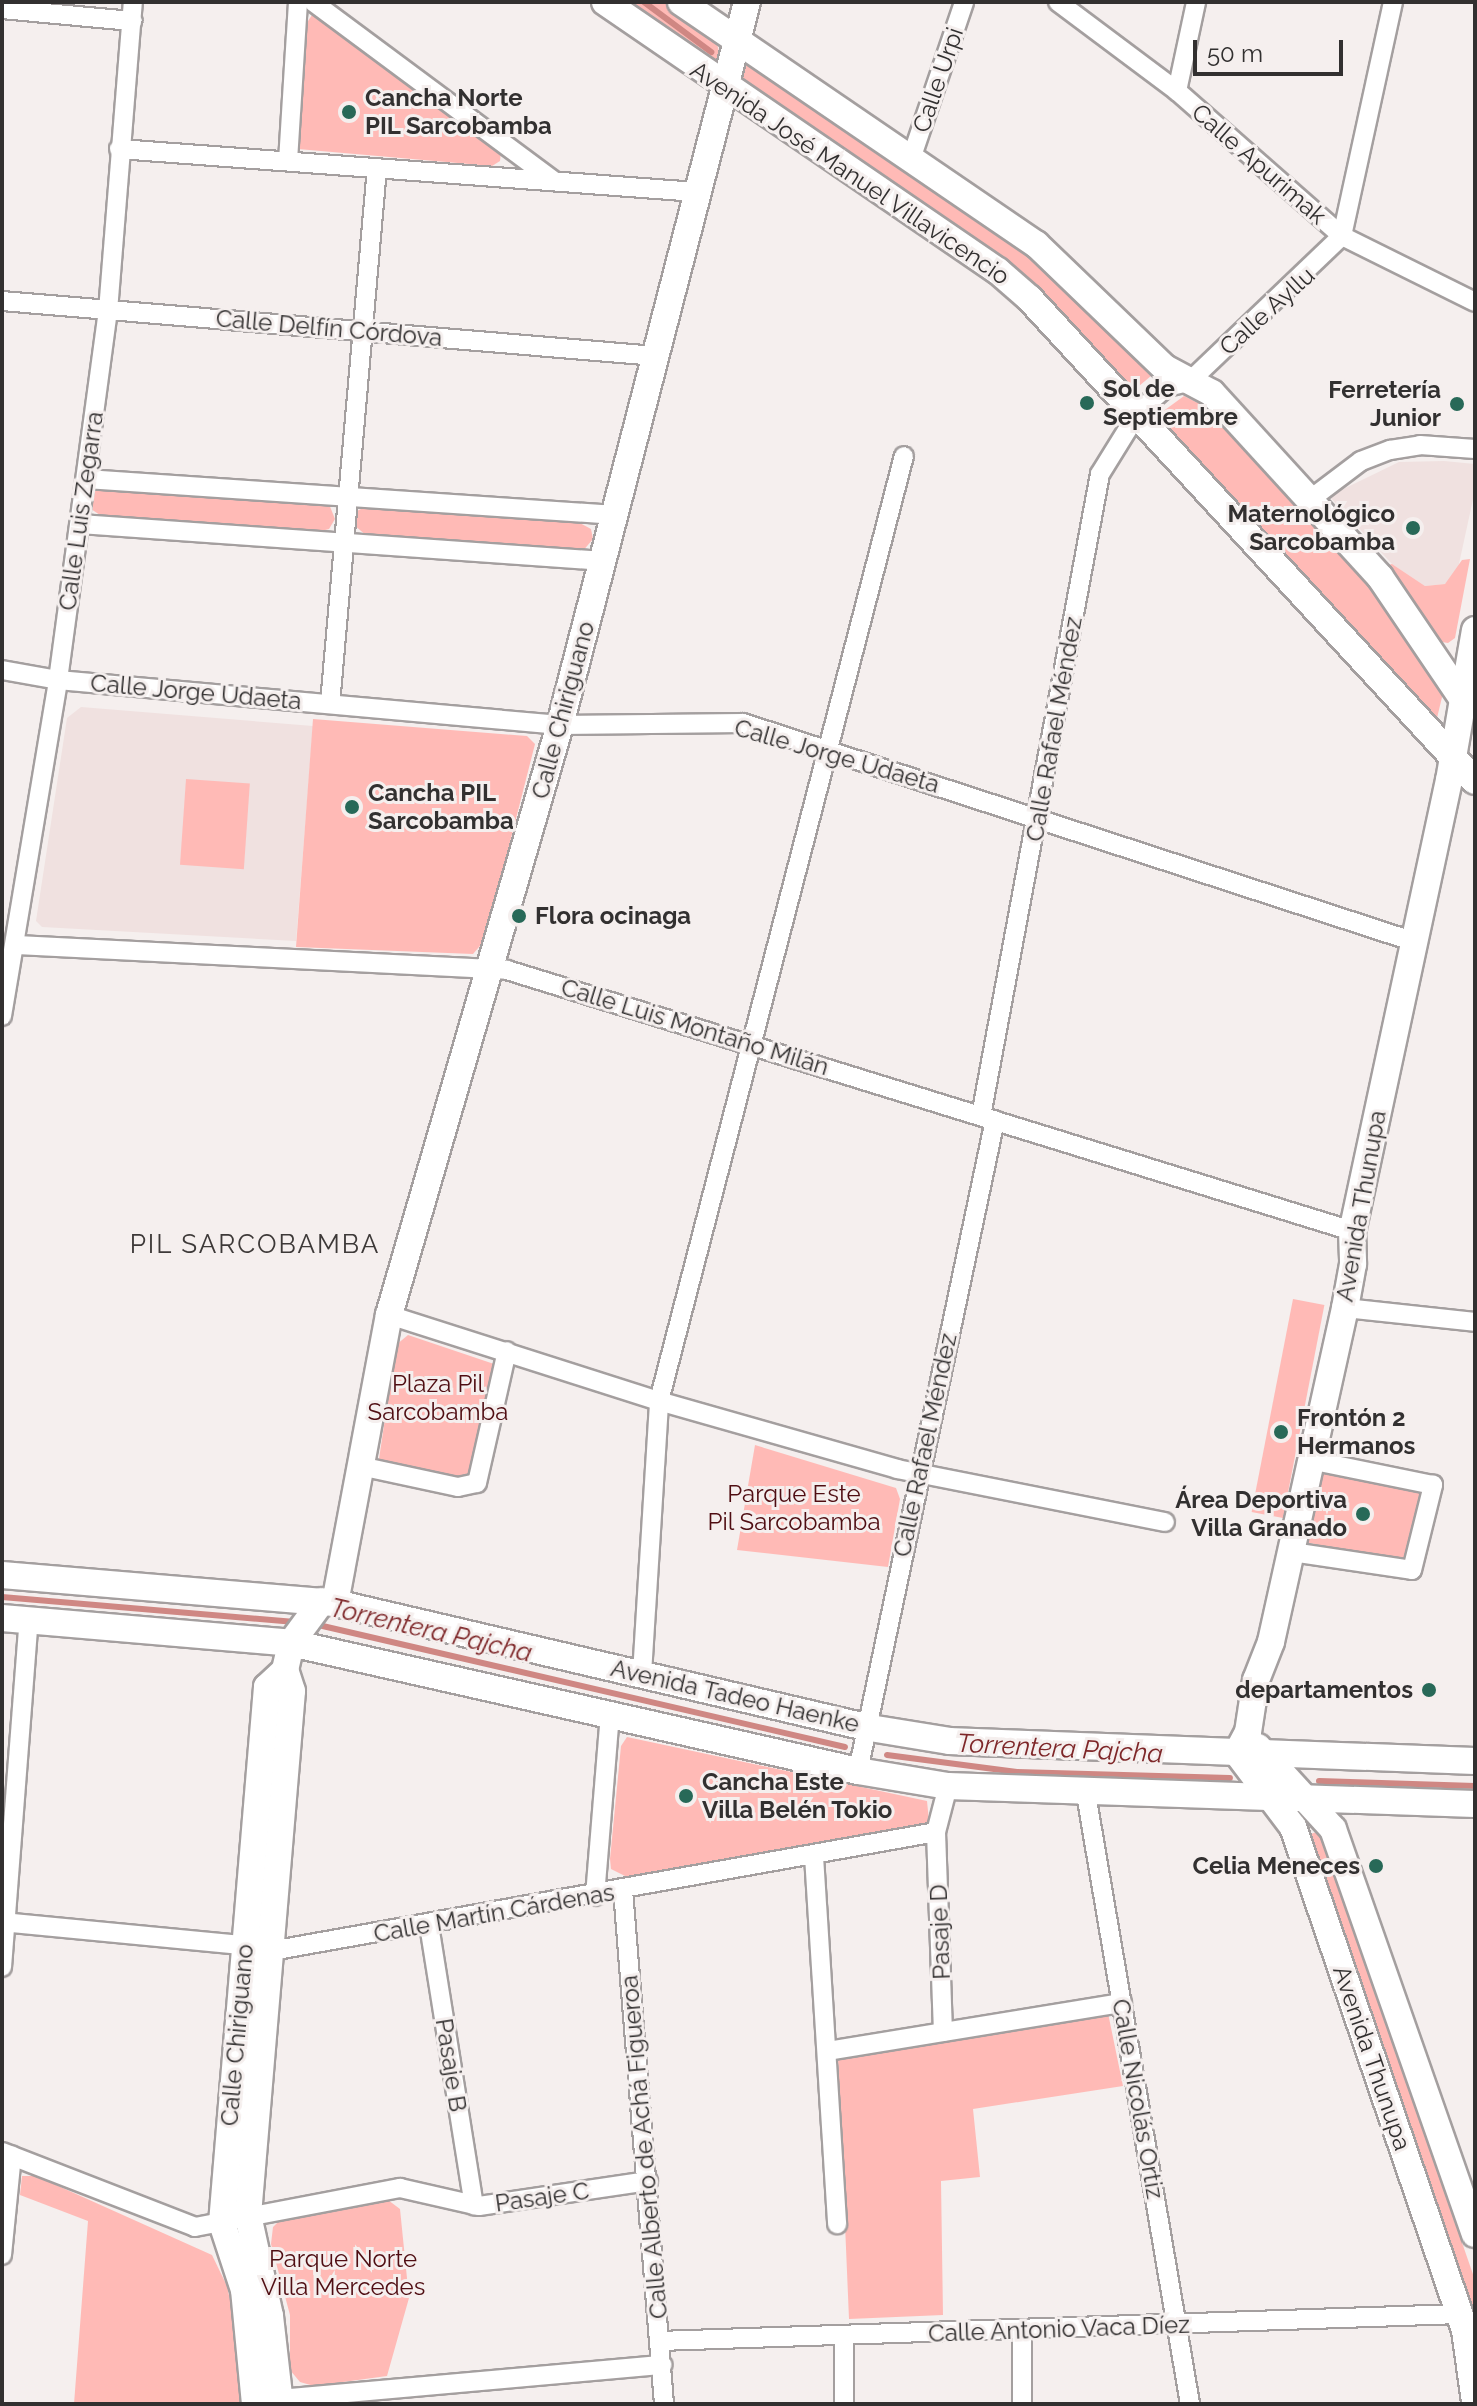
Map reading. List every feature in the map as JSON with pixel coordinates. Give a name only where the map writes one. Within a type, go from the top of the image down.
[{"type":"main road","name":"Avenida José Manuel Villavicencio","points":[[605,2],[725,88],[998,271],[1139,411],[1475,781]]},
{"type":"main road","name":"Avenida José Manuel Villavicencio","points":[[681,2],[1036,244],[1165,368],[1223,404],[1312,498],[1380,577],[1468,706]]},
{"type":"main road","name":"Calle Chiriguano","points":[[272,2402],[248,2215],[267,1687],[285,1670],[312,1619],[360,1466],[389,1315],[560,725],[747,2]]},
{"type":"main road","name":"Avenida Thunupa","points":[[1475,630],[1468,706],[1452,757],[1412,941],[1352,1231],[1353,1264],[1345,1308],[1292,1552],[1271,1642],[1256,1680],[1249,1746],[1270,1799],[1293,1827],[1459,2314],[1475,2402]]},
{"type":"main road","name":"Avenida Tadeo Haenke","points":[[2,1575],[312,1619],[642,1674],[868,1733],[1004,1746],[1249,1746],[1475,1761]]},
{"type":"main road","name":"Avenida Tadeo Haenke","points":[[2,1618],[312,1619],[610,1714],[948,1786],[1086,1794],[1475,1804]]},
{"type":"main road","name":"Avenida Thunupa","points":[[1249,1746],[1333,1829],[1466,2184],[1475,2234]]},
{"type":"main road","name":"Calle Chiriguano","points":[[256,1945],[222,2223],[244,2290],[272,2402]]},
{"type":"street","points":[[288,161],[298,2]]},
{"type":"street","points":[[313,2],[554,181]]},
{"type":"street","name":"Calle Urpi","points":[[911,159],[964,2]]},
{"type":"street","name":"Calle Apurimak","points":[[1058,2],[1177,91],[1342,236],[1475,302]]},
{"type":"street","points":[[1177,91],[1196,2]]},
{"type":"street","points":[[1342,236],[1393,2]]},
{"type":"street","points":[[2,9],[133,11]]},
{"type":"street","name":"Calle Luis Zegarra","points":[[2,1016],[58,680],[108,311],[119,149],[133,11]]},
{"type":"street","points":[[119,149],[696,192]]},
{"type":"street","points":[[330,704],[377,168]]},
{"type":"street","name":"Calle Ayllu","points":[[1189,382],[1342,236]]},
{"type":"street","name":"Calle Delfín Córdova","points":[[2,301],[656,356]]},
{"type":"street","name":"Calle Rafael Méndez","points":[[860,1766],[988,1118],[1100,474],[1139,411],[1167,387],[1189,382]]},
{"type":"street","points":[[1312,498],[1348,469],[1390,450],[1420,445],[1475,449]]},
{"type":"street","points":[[642,1674],[659,1401],[755,1046],[904,456]]},
{"type":"street","points":[[86,479],[616,515]]},
{"type":"street","points":[[80,524],[604,561]]},
{"type":"street","name":"Calle Jorge Udaeta","points":[[2,670],[58,680],[560,725],[743,723],[1412,941]]},
{"type":"street","name":"Calle Luis Montaño Milán","points":[[16,945],[490,966],[1352,1231]]},
{"type":"street","points":[[1345,1308],[1475,1322]]},
{"type":"street","points":[[389,1315],[659,1401],[918,1473],[1165,1522]]},
{"type":"street","points":[[360,1466],[458,1487],[477,1483],[507,1351]]},
{"type":"street","points":[[1292,1552],[1412,1570],[1433,1485],[1310,1460]]},
{"type":"street","points":[[2,1967],[29,1620]]},
{"type":"street","points":[[595,1896],[610,1714]]},
{"type":"street","points":[[936,1832],[948,1786]]},
{"type":"street","name":"Calle Nicolás Ortiz","points":[[1086,1794],[1190,2404]]},
{"type":"street","name":"Calle Martín Cárdenas","points":[[4,1922],[282,1949],[595,1896],[936,1832]]},
{"type":"street","name":"Pasaje D","points":[[936,1832],[943,2032]]},
{"type":"street","points":[[814,1856],[837,2224]]},
{"type":"street","name":"Calle Alberto de Achá Figueroa","points":[[623,1890],[664,2404]]},
{"type":"street","name":"Pasaje B","points":[[429,1925],[474,2205]]},
{"type":"street","points":[[828,2051],[1122,2003]]},
{"type":"street","points":[[2,2255],[7,2154]]},
{"type":"street","name":"Pasaje C","points":[[7,2154],[195,2227],[400,2188],[474,2205],[648,2181]]},
{"type":"street","name":"Calle Antonio Vaca Díez","points":[[659,2341],[1459,2314]]},
{"type":"street","points":[[1022,2330],[1022,2404]]},
{"type":"street","points":[[844,2337],[844,2404]]},
{"type":"street","points":[[272,2402],[662,2365]]},
{"type":"shaded area","name":"Maternológico Sarcobamba","points":[[1399,462],[1475,464],[1475,490],[1457,573],[1445,584],[1425,586],[1392,564],[1329,496]]},
{"type":"shaded area","points":[[81,707],[313,726],[296,941],[42,927],[36,921],[67,718]]},
{"type":"green space","points":[[621,2],[665,2],[716,39],[720,56],[710,65]]},
{"type":"green space","points":[[312,15],[501,152],[500,161],[492,166],[298,149],[306,24]]},
{"type":"green space","points":[[744,60],[1037,258],[1151,376],[1133,391],[1069,324],[737,86]]},
{"type":"green space","points":[[1184,396],[1218,413],[1365,578],[1443,693],[1437,718],[1433,721],[1158,415]]},
{"type":"green space","points":[[91,488],[329,504],[335,519],[329,529],[317,532],[100,515],[88,507]]},
{"type":"green space","points":[[369,505],[578,522],[591,529],[593,539],[582,552],[367,536],[354,525],[355,512]]},
{"type":"green space","points":[[1470,559],[1455,638],[1448,643],[1436,641],[1381,567],[1392,564],[1425,586],[1445,584],[1462,560]]},
{"type":"green space","points":[[313,719],[527,736],[535,744],[485,940],[473,954],[296,947]]},
{"type":"green space","points":[[186,779],[250,783],[244,869],[180,865]]},
{"type":"green space","name":"Frontón 2 Hermanos","points":[[1293,1299],[1324,1305],[1283,1518],[1252,1512]]},
{"type":"green space","name":"Plaza Pil Sarcobamba","points":[[408,1335],[494,1364],[467,1480],[384,1465],[379,1459],[396,1345]]},
{"type":"green space","name":"Parque Este Pil Sarcobamba","points":[[755,1445],[896,1488],[900,1499],[888,1567],[737,1550]]},
{"type":"green space","name":"Área Deportiva Villa Granado","points":[[1322,1466],[1421,1485],[1406,1562],[1307,1543]]},
{"type":"green space","points":[[627,1737],[927,1801],[929,1821],[925,1826],[627,1877],[611,1869],[610,1859],[621,1746]]},
{"type":"green space","points":[[1319,1831],[1475,2280],[1475,2319],[1326,1883],[1311,1834]]},
{"type":"green space","points":[[1108,2013],[1123,2086],[973,2109],[980,2177],[941,2181],[943,2315],[849,2319],[838,2059]]},
{"type":"green space","points":[[22,2176],[36,2176],[212,2255],[227,2286],[236,2328],[243,2404],[74,2404],[88,2221],[20,2195]]},
{"type":"green space","name":"Parque Norte Villa Mercedes","points":[[388,2200],[400,2209],[409,2298],[387,2376],[314,2386],[300,2382],[290,2370],[290,2315],[271,2244],[273,2227],[283,2217]]},
{"type":"waterway","points":[[644,2],[711,52]]},
{"type":"waterway","name":"Torrentera Pajcha","points":[[2,1597],[295,1622]]},
{"type":"waterway","name":"Torrentera Pajcha","points":[[314,1624],[845,1747]]},
{"type":"waterway","name":"Torrentera Pajcha","points":[[887,1755],[1017,1772],[1230,1778]]},
{"type":"waterway","name":"Torrentera Pajcha","points":[[1319,1781],[1475,1786]]},
{"type":"place","name":"Cancha Norte PIL Sarcobamba","points":[[349,112]]},
{"type":"place","name":"Sol de Septiembre","points":[[1087,403]]},
{"type":"place","name":"Ferretería Junior","points":[[1457,404]]},
{"type":"place","name":"Maternológico Sarcobamba","points":[[1413,528]]},
{"type":"place","name":"Cancha PIL Sarcobamba","points":[[352,807]]},
{"type":"place","name":"Flora ocinaga","points":[[519,916]]},
{"type":"place","name":"Frontón 2 Hermanos","points":[[1281,1432]]},
{"type":"place","name":"Área Deportiva Villa Granado","points":[[1363,1514]]},
{"type":"place","name":"departamentos","points":[[1429,1690]]},
{"type":"place","name":"Cancha Este Villa Belén Tokio","points":[[686,1796]]},
{"type":"place","name":"Celia Meneces","points":[[1376,1866]]},
{"type":"district","name":"PIL SARCOBAMBA","points":[[255,1245]]}]
